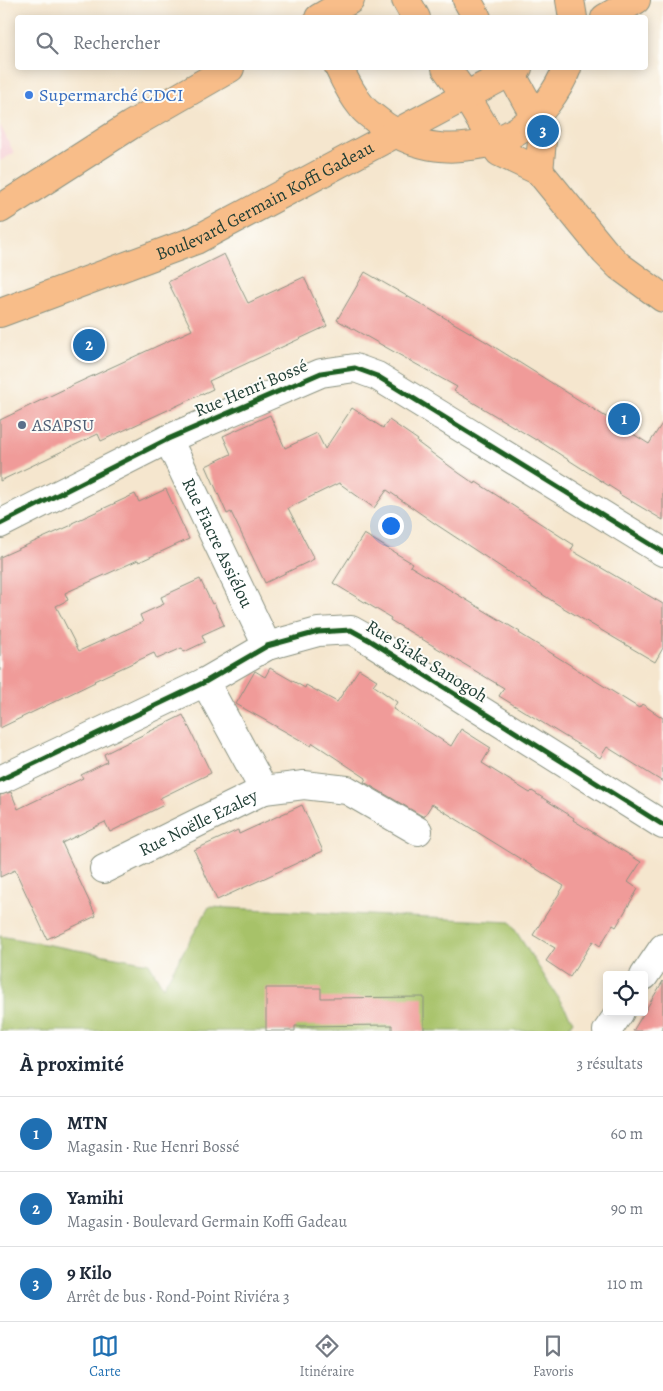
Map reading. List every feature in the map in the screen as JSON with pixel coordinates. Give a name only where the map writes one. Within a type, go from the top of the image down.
[{"type":"main road","points":[[406,0],[414,15]]},
{"type":"main road","points":[[466,0],[475,15]]},
{"type":"main road","points":[[570,0],[572,15]]},
{"type":"main road","points":[[610,15],[636,0]]},
{"type":"main road","points":[[0,209],[131,125],[227,70]]},
{"type":"main road","points":[[340,70],[348,87],[362,108],[380,123],[396,133],[423,144],[446,148],[493,142],[518,130],[535,116],[553,94],[566,70]]},
{"type":"main road","points":[[447,70],[466,96],[499,152],[540,171],[619,266],[663,298]]},
{"type":"main road","name":"Boulevard Germain Koffi Gadeau","points":[[0,313],[196,240],[466,96],[510,70]]},
{"type":"main road","points":[[512,70],[543,131],[540,171]]},
{"type":"street","name":"Rue Henri Bossé","points":[[0,524],[168,439],[321,373],[355,368],[377,376],[663,552]]},
{"type":"street","name":"Rue Fiacre Assiélou","points":[[168,439],[267,646]]},
{"type":"street","name":"Rue Siaka Sanogoh","points":[[0,780],[205,682],[267,646],[318,632],[351,630],[663,825]]},
{"type":"street","name":"Rue Noëlle Ezaley","points":[[104,869],[264,790],[205,682]]},
{"type":"street","points":[[264,790],[304,785],[347,790],[418,831]]},
{"type":"street","points":[[647,971],[663,948]]},
{"type":"street","points":[[607,1031],[617,1016]]},
{"type":"shaded area","points":[[0,125],[14,153],[0,161]]},
{"type":"green space","points":[[209,907],[510,922],[573,1021],[566,1031],[0,1031],[0,936],[149,963],[163,987]]},
{"type":"building","points":[[224,254],[248,303],[304,277],[327,326],[209,381],[213,389],[101,441],[98,434],[0,481],[0,420],[192,330],[168,282]]},
{"type":"building","points":[[365,272],[485,341],[649,444],[663,422],[663,520],[619,494],[536,439],[454,391],[457,387],[337,320]]},
{"type":"building","points":[[352,408],[383,428],[389,420],[475,484],[476,482],[574,545],[571,550],[663,604],[663,648],[655,662],[557,604],[387,490],[374,508],[339,483],[288,508],[314,559],[265,583],[231,512],[227,514],[206,466],[231,454],[223,436],[270,415],[285,448],[317,433],[325,449]]},
{"type":"building","points":[[166,489],[189,539],[65,593],[68,600],[56,606],[79,651],[143,622],[140,615],[164,604],[161,597],[200,579],[224,625],[202,635],[205,642],[184,652],[182,648],[157,659],[154,653],[0,728],[0,557],[135,494],[139,502]]},
{"type":"building","points":[[364,534],[412,563],[410,566],[520,632],[639,708],[642,704],[663,718],[663,782],[607,747],[600,758],[499,696],[504,688],[390,620],[391,618],[333,583]]},
{"type":"building","points":[[270,668],[305,688],[306,685],[337,702],[359,669],[377,680],[373,685],[397,702],[393,709],[451,746],[461,729],[491,748],[482,763],[530,793],[532,791],[574,818],[573,820],[641,862],[628,882],[638,889],[616,927],[613,925],[600,946],[593,941],[570,977],[546,961],[555,948],[533,935],[564,886],[432,804],[424,817],[364,782],[366,778],[313,743],[311,746],[236,704],[255,671],[265,677]]},
{"type":"building","points":[[183,715],[211,773],[160,798],[164,805],[110,832],[105,822],[62,843],[96,916],[47,939],[15,870],[0,877],[0,795],[11,792],[18,809],[83,778],[81,775],[107,762],[104,754]]},
{"type":"building","points":[[302,805],[323,851],[217,900],[194,850],[238,830],[239,834]]},
{"type":"building","points":[[663,981],[663,1031],[633,1031],[642,1016],[648,1016],[648,1006]]},
{"type":"building","points":[[266,988],[321,988],[321,998],[424,997],[424,1031],[392,1031],[392,1025],[295,1026],[295,1031],[266,1031]]},
{"type":"cycle path","points":[[0,524],[168,439],[321,373],[355,368],[377,376],[663,552]]},
{"type":"cycle path","points":[[0,780],[205,682],[267,646],[318,632],[351,630],[663,825]]},
{"type":"place","name":"Supermarché CDCI","points":[[29,95]]},
{"type":"place","name":"9 Kilo","points":[[543,131]]},
{"type":"place","name":"Yamihi","points":[[89,345]]},
{"type":"place","name":"MTN","points":[[624,419]]},
{"type":"place","name":"ASAPSU","points":[[22,425]]}]
